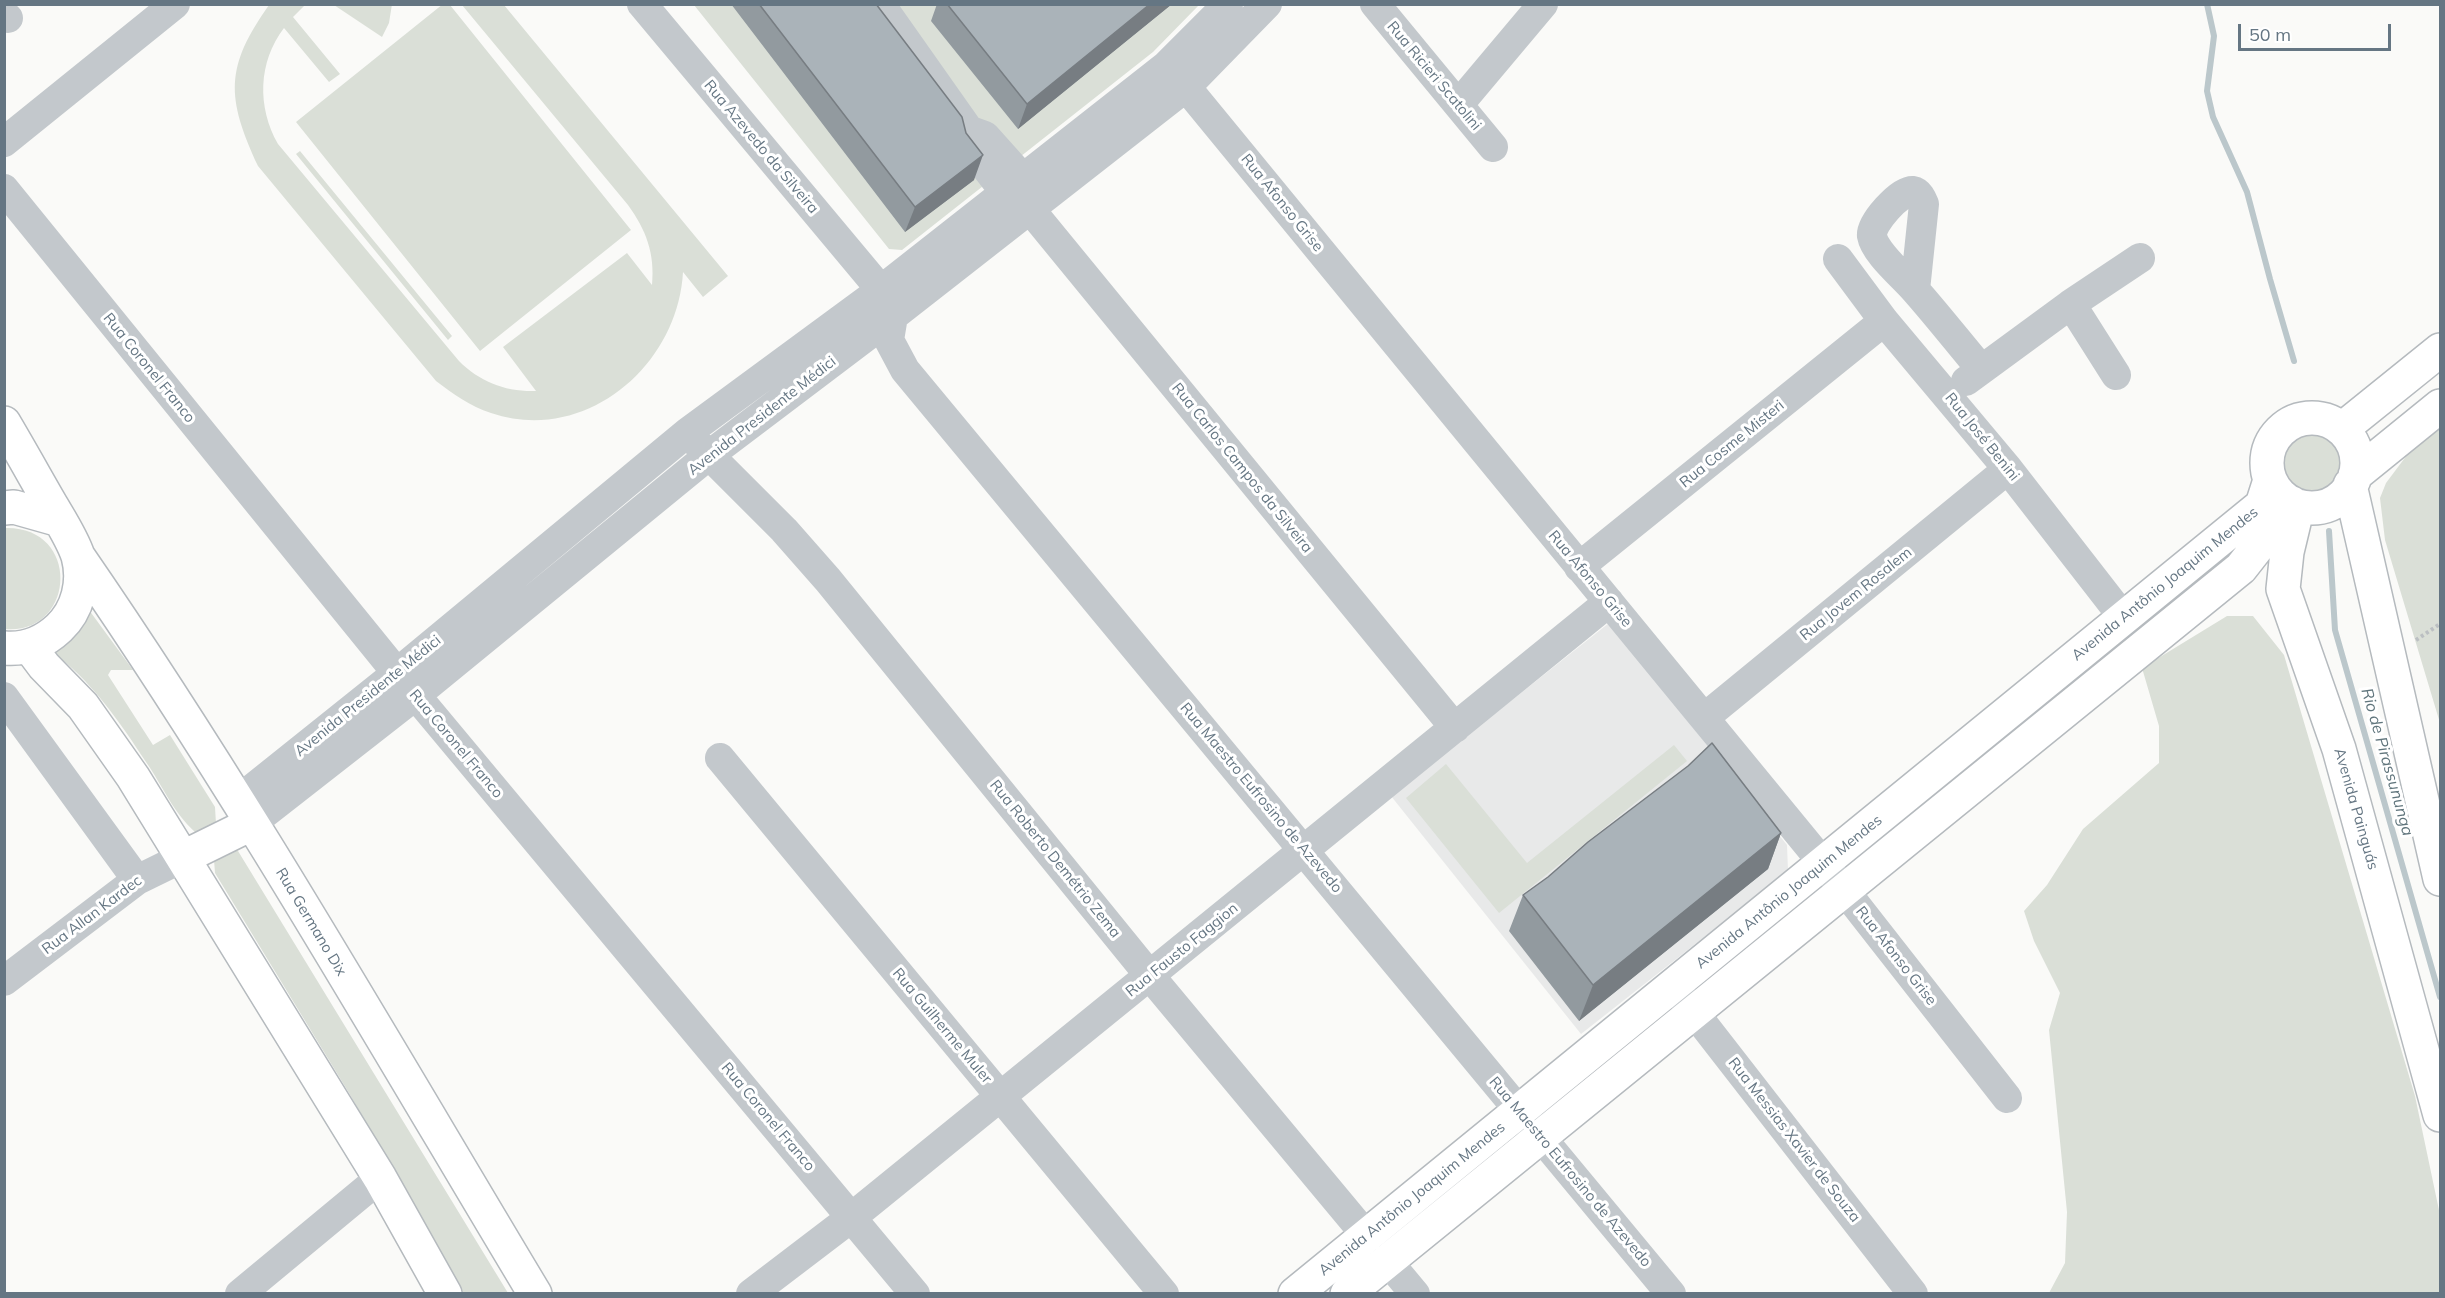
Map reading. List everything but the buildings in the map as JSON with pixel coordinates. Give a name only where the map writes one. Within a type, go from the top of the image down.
[{"type":"main road","points":[[2342,429],[2440,350]]},
{"type":"main road","points":[[2440,406],[2353,480],[2341,497],[2328,505],[2313,508],[2287,497],[2267,466],[2268,451],[2275,437],[2285,426],[2299,419],[2314,418],[2329,421],[2342,429],[2355,450],[2357,463],[2353,480],[2440,879]]},
{"type":"main road","points":[[4,423],[78,556],[81,579],[77,601],[66,621],[50,636],[17,647]]},
{"type":"main road","name":"Avenida Antônio Joaquim Mendes","points":[[1295,1293],[1378,1248],[1540,1137],[1695,1013],[1844,889],[2241,568],[2287,497]]},
{"type":"main road","name":"Avenida Antônio Joaquim Mendes","points":[[1347,1293],[1378,1248],[1519,1112],[2262,505],[2287,497]]},
{"type":"main road","name":"Avenida Painguás","points":[[2287,497],[2287,552],[2283,589],[2339,749],[2440,1115]]},
{"type":"main road","points":[[4,508],[14,507],[60,520]]},
{"type":"main road","name":"Rua Germano Dix","points":[[78,556],[124,622],[244,812],[535,1293]]},
{"type":"main road","points":[[2241,568],[2283,589]]},
{"type":"main road","points":[[17,647],[44,666],[83,706],[133,777],[380,1178],[445,1293]]},
{"type":"main road","points":[[184,857],[244,812]]},
{"type":"street","points":[[4,142],[175,4]]},
{"type":"street","name":"Rua Azevedo da Silveira","points":[[642,4],[887,303]]},
{"type":"street","name":"Rua Carlos Campos da Silveira","points":[[880,4],[968,129],[985,136],[1024,198],[1455,728]]},
{"type":"street","name":"Rua Ricieri Scatolini","points":[[1375,4],[1493,147]]},
{"type":"street","points":[[1459,104],[1543,4]]},
{"type":"street","name":"Avenida Presidente Médici","points":[[244,812],[407,684],[571,570],[887,303],[1024,198],[1176,76],[1245,9]]},
{"type":"street","name":"Rua Afonso Grise","points":[[1176,76],[1844,889],[2007,1098]]},
{"type":"street","name":"Rua Coronel Franco","points":[[4,189],[407,684],[915,1293]]},
{"type":"street","points":[[1948,395],[2071,304],[2140,258]]},
{"type":"street","name":"Rua José Benini","points":[[1839,259],[1884,321],[1948,395],[2123,617]]},
{"type":"street","points":[[1915,290],[1981,369]]},
{"type":"street","name":"Avenida Presidente Médici","points":[[407,684],[551,547],[688,432],[887,303]]},
{"type":"street","name":"Rua Maestro Eufrosino de Azevedo","points":[[887,303],[889,340],[905,370],[1671,1293]]},
{"type":"street","points":[[2071,304],[2116,375]]},
{"type":"street","name":"Rua Cosme Misteri","points":[[1579,567],[1884,321]]},
{"type":"street","name":"Rua Roberto Demétrio Zema","points":[[688,432],[708,456],[763,507],[828,580],[1150,976],[1415,1293]]},
{"type":"street","name":"Rua Jovem Rosalem","points":[[1704,718],[2008,470]]},
{"type":"street","points":[[551,547],[571,570]]},
{"type":"street","name":"Rua Fausto Faggion","points":[[751,1293],[852,1217],[1609,602]]},
{"type":"street","points":[[4,697],[136,880]]},
{"type":"street","name":"Rua Guilherme Muler","points":[[720,758],[1164,1293]]},
{"type":"street","name":"Rua Allan Kardec","points":[[4,981],[136,880],[184,857]]},
{"type":"street","name":"Rua Messias Xavier de Souza","points":[[1674,986],[1913,1293]]},
{"type":"street","points":[[240,1293],[380,1178]]},
{"type":"path","points":[[2416,640],[2440,624]]},
{"type":"shaded area","points":[[392,4],[389,23],[382,37],[334,5]]},
{"type":"shaded area","points":[[443,4],[450,5],[631,230],[480,351],[296,122]]},
{"type":"shaded area","points":[[269,5],[305,5],[293,17],[340,74],[329,82],[284,28],[269,55],[263,85],[266,115],[278,144],[459,361],[476,375],[514,390],[536,391],[503,347],[627,253],[652,285],[653,273],[648,242],[628,205],[462,5],[504,5],[728,276],[703,297],[683,272],[677,306],[664,338],[645,366],[620,390],[592,407],[560,418],[526,420],[491,413],[462,399],[436,381],[258,166],[240,120],[235,83],[244,47]]},
{"type":"shaded area","points":[[694,5],[1199,5],[1153,52],[902,250],[889,249]]},
{"type":"shaded area","points":[[300,151],[452,336],[448,340],[296,154]]},
{"type":"shaded area","points":[[2440,428],[2440,723],[2385,540],[2380,498],[2386,483],[2407,455]]},
{"type":"shaded area","points":[[2307,431],[2319,431],[2335,440],[2342,450],[2344,462],[2342,474],[2335,484],[2319,493],[2307,493],[2296,488],[2287,479],[2282,468],[2282,456],[2287,445],[2296,436]]},
{"type":"shaded area","points":[[5,528],[30,532],[47,544],[58,561],[60,580],[57,599],[46,615],[29,626],[5,629]]},
{"type":"shaded area","points":[[89,610],[133,670],[111,670],[108,675],[153,745],[170,735],[215,807],[216,824],[196,833],[188,825],[174,808],[126,732],[103,702],[79,675],[51,651]]},
{"type":"shaded area","points":[[2227,616],[2253,616],[2284,655],[2415,1096],[2440,1215],[2440,1293],[2049,1293],[2065,1263],[2067,1212],[2049,1030],[2060,993],[2034,941],[2024,911],[2047,885],[2083,829],[2159,763],[2159,726],[2142,668]]},
{"type":"shaded area","points":[[1609,623],[1787,845],[1788,871],[1581,1034],[1391,796]]},
{"type":"shaded area","points":[[1674,745],[1687,761],[1499,913],[1406,798],[1446,764],[1527,863]]},
{"type":"shaded area","points":[[229,848],[238,851],[508,1293],[462,1293],[349,1093],[215,873],[214,860]]},
{"type":"waterway","points":[[2207,4],[2214,36],[2207,91],[2213,117],[2247,192],[2294,361]]},
{"type":"waterway","name":"Rio de Pirassununga","points":[[2329,531],[2335,630],[2440,997]]}]
